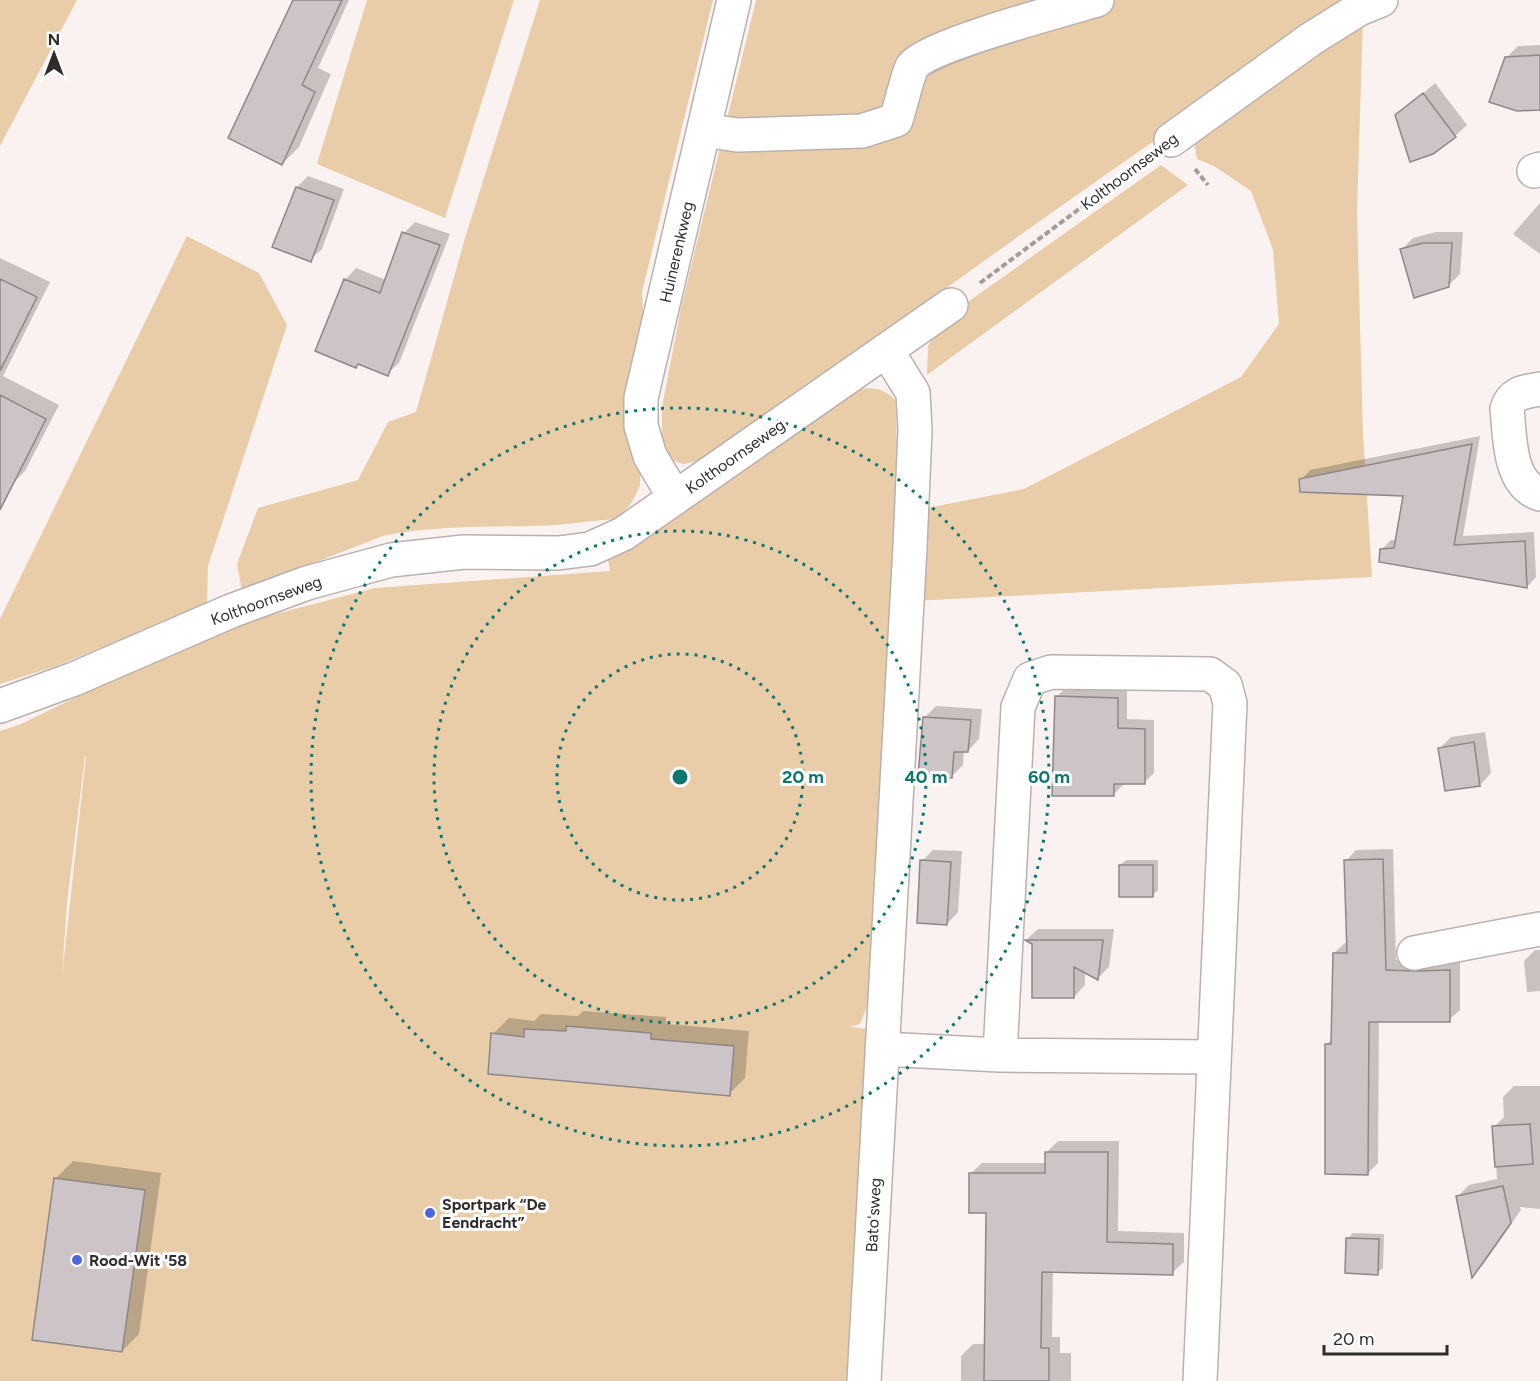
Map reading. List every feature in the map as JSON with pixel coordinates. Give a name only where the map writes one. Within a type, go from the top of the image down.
[{"type":"street","name":"Huinerenkweg","points":[[675,498],[650,456],[641,426],[641,398],[734,0]]},
{"type":"street","points":[[704,130],[737,135],[862,130],[896,120],[913,67],[926,55],[1000,28],[1097,0]]},
{"type":"street","name":"Kolthoornseweg","points":[[1171,140],[1311,39],[1359,9],[1381,0]]},
{"type":"street","name":"Kolthoornseweg","points":[[0,706],[74,679],[231,611],[307,583],[391,560],[464,552],[558,553],[590,549],[623,534],[951,305]]},
{"type":"street","name":"Bato'sweg","points":[[864,1381],[915,430],[913,393],[887,351]]},
{"type":"street","points":[[1540,389],[1515,395],[1509,400],[1507,409],[1514,462],[1523,482],[1540,494]]},
{"type":"street","points":[[1000,1054],[1018,707],[1030,679],[1051,672],[1210,674],[1225,685],[1230,703],[1200,1381]]},
{"type":"street","points":[[1414,953],[1540,929]]},
{"type":"street","points":[[882,1049],[1000,1054],[1213,1057]]},
{"type":"path","name":"Kolthoornseweg","points":[[951,305],[1171,140]]},
{"type":"shaded area","points":[[0,0],[77,0],[0,146]]},
{"type":"shaded area","points":[[367,0],[514,0],[445,218],[317,164]]},
{"type":"shaded area","points":[[540,0],[713,0],[642,292],[644,325],[640,485],[635,495],[627,508],[615,519],[542,526],[438,529],[383,536],[242,591],[237,564],[258,508],[358,480],[388,422],[416,412],[465,238]]},
{"type":"shaded area","points":[[756,0],[1362,0],[1115,168],[710,459],[683,464],[668,459],[662,444],[662,407],[681,308]]},
{"type":"shaded area","points":[[1363,17],[1357,212],[1363,434],[1372,577],[895,602],[869,1002],[860,1024],[850,1027],[871,1029],[851,1381],[0,1381],[0,731],[21,724],[93,689],[260,618],[375,588],[610,571],[608,560],[834,399],[866,388],[882,391],[896,401],[898,551],[927,508],[1024,489],[1241,377],[1279,324],[1273,250],[1251,191],[1214,166],[1197,159],[1194,142]],"holes":[[[86,756],[62,976],[67,903]]]},
{"type":"shaded area","points":[[1161,165],[1188,185],[927,375],[928,346],[948,316]]},
{"type":"shaded area","points":[[187,236],[259,273],[287,325],[208,566],[207,605],[56,666],[0,684],[0,619]]},
{"type":"building","points":[[293,0],[342,0],[302,85],[315,92],[282,165],[228,138]]},
{"type":"building","points":[[1540,55],[1540,110],[1517,111],[1489,102],[1505,57]]},
{"type":"building","points":[[1423,93],[1456,137],[1433,154],[1410,162],[1395,115]]},
{"type":"building","points":[[296,187],[334,200],[311,262],[272,247]]},
{"type":"building","points":[[402,232],[440,245],[388,376],[358,364],[356,368],[315,351],[344,279],[380,293]]},
{"type":"building","points":[[1423,243],[1452,243],[1449,287],[1414,298],[1400,249]]},
{"type":"building","points":[[0,279],[37,297],[0,371]]},
{"type":"building","points":[[0,395],[46,419],[0,510]]},
{"type":"building","points":[[1472,444],[1454,545],[1525,541],[1527,588],[1379,562],[1380,549],[1394,548],[1403,496],[1300,492],[1299,479]]},
{"type":"building","points":[[1055,696],[1118,698],[1118,728],[1145,729],[1145,784],[1114,784],[1114,796],[1052,796]]},
{"type":"building","points":[[923,717],[971,720],[968,752],[954,752],[952,778],[918,776]]},
{"type":"building","points":[[1474,742],[1480,786],[1445,791],[1438,748]]},
{"type":"building","points":[[1383,859],[1386,970],[1450,970],[1450,1022],[1369,1022],[1368,1175],[1325,1174],[1325,1044],[1331,1044],[1333,953],[1347,953],[1344,860]]},
{"type":"building","points":[[920,860],[951,862],[947,925],[917,923]]},
{"type":"building","points":[[1119,865],[1153,865],[1153,897],[1119,897]]},
{"type":"building","points":[[1025,940],[1103,940],[1098,980],[1074,967],[1074,998],[1032,998],[1032,944]]},
{"type":"building","points":[[566,1026],[651,1033],[651,1039],[734,1046],[730,1096],[488,1074],[491,1033],[524,1037],[524,1029],[566,1031]]},
{"type":"building","points":[[1530,1124],[1533,1164],[1495,1167],[1492,1126]]},
{"type":"building","points":[[1045,1152],[1108,1152],[1107,1242],[1173,1244],[1173,1275],[1042,1272],[1041,1348],[1049,1348],[1049,1381],[984,1381],[986,1213],[969,1213],[969,1173],[1045,1173]]},
{"type":"building","points":[[54,1178],[145,1190],[122,1352],[32,1340]]},
{"type":"building","points":[[1503,1186],[1511,1223],[1472,1278],[1456,1196]]},
{"type":"building","points":[[1346,1238],[1379,1239],[1378,1275],[1345,1273]]},
{"type":"place","name":"Sportpark “De Eendracht”","points":[[430,1213]]},
{"type":"place","name":"Rood-Wit '58","points":[[77,1260]]}]
